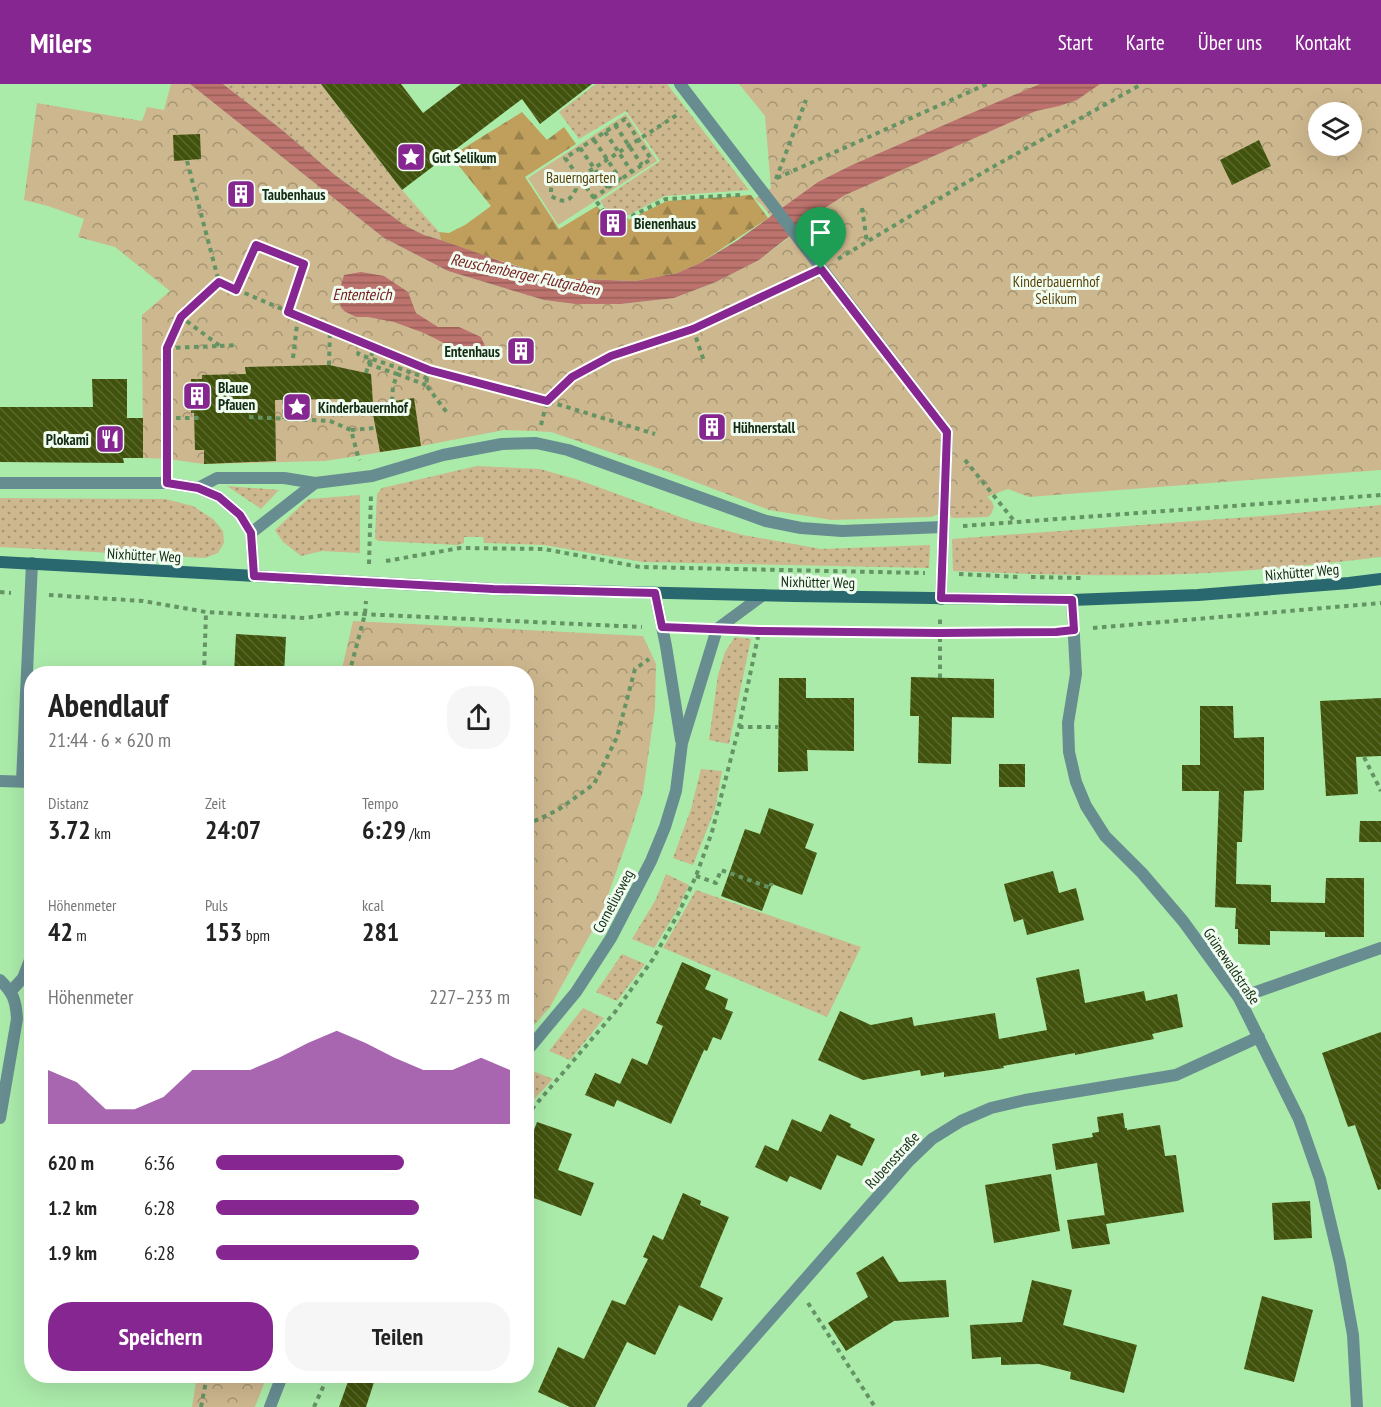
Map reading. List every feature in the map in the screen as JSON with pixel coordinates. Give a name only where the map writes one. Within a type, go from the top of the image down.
[{"type":"main road","name":"Nixhütter Weg","points":[[0,562],[493,589],[1072,600],[1198,595],[1381,579]]},
{"type":"street","points":[[680,84],[947,432],[941,598]]},
{"type":"street","points":[[198,488],[217,478],[284,478],[315,483],[372,476],[443,455],[502,444],[536,444],[568,450],[766,521],[801,528],[842,531],[943,527]]},
{"type":"street","points":[[0,483],[167,483],[198,488],[219,497],[240,515],[251,533],[254,576]]},
{"type":"street","points":[[251,533],[315,483]]},
{"type":"street","points":[[29,666],[32,563]]},
{"type":"street","name":"Corneliusweg","points":[[655,593],[682,743]]},
{"type":"street","points":[[717,629],[764,595]]},
{"type":"street","name":"Grünewaldstraße","points":[[1072,600],[1076,674],[1068,723],[1069,752],[1076,782],[1086,806],[1105,836],[1142,873],[1183,921],[1239,998],[1299,1119],[1320,1179],[1340,1263],[1353,1335],[1357,1407]]},
{"type":"street","name":"Corneliusweg","points":[[534,1042],[576,992],[611,938],[651,861],[676,791],[682,743],[717,629]]},
{"type":"street","points":[[0,781],[24,782]]},
{"type":"street","points":[[1239,998],[1381,948]]},
{"type":"street","points":[[10,991],[24,975]]},
{"type":"street","points":[[0,980],[10,991],[16,1005],[17,1019],[0,1118]]},
{"type":"street","name":"Rubensstraße","points":[[693,1407],[908,1162],[932,1139],[961,1120],[991,1108],[1025,1100],[1176,1075],[1259,1037]]},
{"type":"street","points":[[270,1407],[279,1383]]},
{"type":"path","points":[[593,198],[651,159],[625,119],[565,158],[593,198],[607,216],[620,222],[666,199],[745,195],[987,84]]},
{"type":"path","points":[[536,444],[547,401],[572,377],[611,356],[693,329],[821,269],[989,169],[1142,84]]},
{"type":"path","points":[[776,179],[806,100]]},
{"type":"path","points":[[574,181],[695,104]]},
{"type":"path","points":[[615,125],[642,165]]},
{"type":"path","points":[[605,132],[632,172]]},
{"type":"path","points":[[594,140],[621,180]]},
{"type":"path","points":[[580,148],[608,188]]},
{"type":"path","points":[[187,161],[219,282],[429,370],[547,401],[655,434]]},
{"type":"path","points":[[565,176],[574,181],[576,189],[572,198],[565,201],[551,196],[550,189],[559,177],[565,176]]},
{"type":"path","points":[[862,208],[867,242]]},
{"type":"path","points":[[236,290],[256,245],[304,264],[288,312]]},
{"type":"path","points":[[167,483],[167,348],[181,317],[219,282]]},
{"type":"path","points":[[293,358],[298,316]]},
{"type":"path","points":[[181,317],[220,346]]},
{"type":"path","points":[[329,365],[330,329]]},
{"type":"path","points":[[693,329],[704,361]]},
{"type":"path","points":[[362,342],[358,354],[427,378]]},
{"type":"path","points":[[167,348],[238,345]]},
{"type":"path","points":[[366,373],[374,347]]},
{"type":"path","points":[[369,364],[426,385],[448,414]]},
{"type":"path","points":[[426,385],[429,370]]},
{"type":"path","points":[[392,402],[397,374]]},
{"type":"path","points":[[296,399],[296,419]]},
{"type":"path","points":[[284,400],[284,419]]},
{"type":"path","points":[[249,417],[330,421],[351,430],[375,428]]},
{"type":"path","points":[[168,418],[203,418]]},
{"type":"path","points":[[351,430],[358,456],[372,476]]},
{"type":"path","points":[[947,432],[961,455],[1015,522]]},
{"type":"path","points":[[943,527],[1381,495]]},
{"type":"path","points":[[370,561],[389,561],[460,548],[544,549],[640,567],[1087,578]]},
{"type":"path","points":[[0,592],[143,601],[206,612],[305,618],[339,612],[759,631],[939,633],[1056,632],[1381,603]]},
{"type":"path","points":[[204,666],[206,612]]},
{"type":"path","points":[[534,1107],[615,1012],[647,968],[678,914],[696,876],[712,832],[739,727],[759,631]]},
{"type":"path","points":[[939,633],[940,678]]},
{"type":"path","points":[[534,821],[558,810],[594,784],[617,737],[635,669],[666,646]]},
{"type":"path","points":[[739,727],[778,727]]},
{"type":"path","points":[[1364,757],[1381,790]]},
{"type":"path","points":[[696,876],[716,882],[721,870],[771,888],[771,883]]},
{"type":"path","points":[[798,1287],[875,1407]]},
{"type":"path","points":[[201,1407],[206,1383]]},
{"type":"path","points":[[314,1407],[325,1383]]},
{"type":"green space","name":"Kinderbauernhof Selikum","points":[[171,84],[190,84],[384,238],[448,271],[544,300],[575,304],[621,304],[674,298],[716,282],[759,260],[787,239],[763,206],[755,199],[771,188],[765,116],[739,84],[1381,84],[1381,470],[1029,497],[1008,489],[931,517],[832,520],[769,510],[666,471],[551,432],[504,430],[325,461],[204,464],[143,458],[142,315],[170,291],[115,247],[78,237],[84,219],[24,200],[37,103],[142,121],[147,107],[164,110]]},
{"type":"green space","points":[[223,84],[321,84],[402,190],[439,232],[441,240],[406,226],[335,175]]},
{"type":"green space","points":[[596,84],[667,84],[749,190],[665,196],[621,219],[609,214],[600,201],[660,161],[626,111],[579,139],[559,112]]},
{"type":"green space","points":[[522,112],[547,140],[564,127],[576,144],[525,177],[559,229],[597,206],[606,217],[620,224],[667,201],[751,195],[768,218],[700,263],[677,273],[635,281],[556,278],[441,240],[439,232],[449,233],[465,225],[491,206],[451,156]]},
{"type":"green space","name":"Bauerngarten","points":[[626,114],[657,161],[558,225],[528,178]]},
{"type":"green space","points":[[477,466],[540,469],[579,480],[691,521],[743,535],[821,549],[930,545],[929,568],[643,562],[544,545],[484,543],[483,537],[464,537],[464,543],[458,545],[375,539],[377,494],[382,488]]},
{"type":"green space","points":[[954,472],[970,475],[992,502],[994,507],[988,517],[951,517],[949,513]]},
{"type":"green space","points":[[227,486],[279,490],[261,509]]},
{"type":"green space","points":[[360,495],[360,553],[322,551],[301,556],[283,542],[275,530],[308,499]]},
{"type":"green space","points":[[0,498],[165,499],[193,506],[213,519],[223,531],[224,543],[218,553],[205,558],[0,547]]},
{"type":"green space","points":[[1381,505],[1381,557],[1270,569],[1158,575],[953,571],[952,539]]},
{"type":"green space","points":[[353,621],[643,636],[656,664],[655,708],[643,792],[601,915],[550,1007],[534,1025],[534,666],[343,666]]},
{"type":"green space","points":[[735,637],[751,639],[729,744],[709,740],[718,675],[725,652]]},
{"type":"green space","points":[[701,769],[722,771],[715,809],[693,865],[673,858],[691,809]]},
{"type":"green space","points":[[666,874],[689,885],[654,948],[632,939],[656,899]]},
{"type":"green space","points":[[696,890],[861,947],[827,1017],[663,948]]},
{"type":"green space","points":[[622,954],[645,964],[617,1001],[596,992]]},
{"type":"green space","points":[[583,1008],[604,1018],[570,1060],[549,1051]]},
{"type":"green space","points":[[534,1072],[553,1079],[534,1099]]},
{"type":"green space","points":[[196,1383],[264,1383],[255,1407],[192,1407]]},
{"type":"water","name":"Reuschenberger Flutgraben","points":[[190,84],[223,84],[335,175],[406,226],[424,235],[556,278],[635,281],[677,273],[700,263],[738,240],[818,182],[852,165],[1040,84],[1100,84],[1077,100],[1036,111],[845,195],[823,209],[759,260],[716,282],[674,298],[621,304],[575,304],[544,300],[448,271],[384,238]]},
{"type":"water","name":"Ententeich","points":[[361,272],[384,276],[408,292],[416,313],[438,327],[459,327],[481,337],[485,346],[479,354],[464,353],[424,333],[394,322],[356,317],[344,311],[337,299],[344,275]]},
{"type":"building","name":"Gut Selikum","points":[[321,84],[401,84],[423,113],[461,84],[592,84],[540,124],[522,99],[402,190]]},
{"type":"building","points":[[200,134],[201,159],[174,161],[173,135]]},
{"type":"building","points":[[1259,140],[1271,166],[1232,185],[1220,160]]},
{"type":"building","points":[[329,365],[371,374],[373,404],[414,398],[421,446],[380,452],[372,409],[342,410],[342,399],[275,400],[276,461],[204,464],[204,450],[195,450],[194,413],[191,413],[191,379],[202,379],[202,375],[246,374],[245,367]]},
{"type":"building","points":[[92,379],[127,379],[127,418],[143,418],[143,458],[123,458],[124,463],[0,462],[0,407],[93,407]]},
{"type":"building","points":[[236,634],[286,637],[284,666],[234,666]]},
{"type":"building","points":[[911,677],[994,679],[994,718],[952,717],[951,764],[918,763],[919,716],[910,716]]},
{"type":"building","points":[[779,678],[806,678],[806,698],[854,698],[854,751],[807,750],[808,771],[778,772]]},
{"type":"building","points":[[1381,698],[1381,756],[1356,757],[1358,794],[1326,796],[1320,701]]},
{"type":"building","points":[[1200,706],[1233,706],[1234,738],[1264,737],[1264,790],[1244,791],[1242,842],[1237,842],[1236,884],[1271,885],[1271,902],[1325,903],[1326,878],[1364,878],[1364,937],[1325,937],[1325,932],[1270,931],[1270,945],[1238,944],[1238,929],[1235,929],[1236,908],[1215,907],[1219,791],[1182,791],[1182,765],[1200,765]]},
{"type":"building","points":[[999,764],[1025,764],[1025,787],[999,787]]},
{"type":"building","points":[[769,808],[814,824],[805,848],[817,853],[802,895],[772,884],[762,911],[721,896],[745,829],[760,834]]},
{"type":"building","points":[[1360,821],[1381,821],[1381,842],[1359,842]]},
{"type":"building","points":[[1053,871],[1059,893],[1076,888],[1084,920],[1027,935],[1023,919],[1014,922],[1004,884]]},
{"type":"building","points":[[682,962],[711,975],[705,989],[728,999],[725,1009],[733,1012],[721,1040],[713,1037],[707,1051],[704,1050],[671,1124],[617,1100],[614,1107],[585,1095],[595,1073],[620,1084],[632,1058],[647,1065],[663,1026],[656,1023]]},
{"type":"building","points":[[1079,969],[1085,1003],[1144,991],[1146,1001],[1177,994],[1183,1027],[1152,1034],[1154,1039],[1075,1055],[1075,1053],[1003,1066],[1004,1068],[944,1077],[944,1072],[921,1076],[920,1070],[863,1080],[818,1060],[840,1011],[871,1025],[912,1017],[914,1026],[995,1013],[999,1039],[1047,1030],[1036,978]]},
{"type":"building","points":[[1381,1032],[1381,1189],[1378,1190],[1355,1125],[1348,1127],[1322,1053]]},
{"type":"building","points":[[1123,1113],[1127,1130],[1160,1125],[1165,1156],[1176,1155],[1184,1212],[1106,1224],[1110,1244],[1072,1249],[1067,1220],[1105,1215],[1097,1163],[1056,1170],[1052,1144],[1093,1137],[1092,1133],[1099,1132],[1097,1117]]},
{"type":"building","points":[[830,1114],[875,1139],[862,1166],[837,1155],[821,1190],[790,1176],[787,1182],[755,1167],[765,1145],[778,1151],[792,1119],[821,1132]]},
{"type":"building","points":[[537,1122],[572,1134],[558,1170],[594,1183],[581,1216],[534,1198],[534,1130]]},
{"type":"building","points":[[1051,1174],[1060,1231],[994,1243],[985,1185]]},
{"type":"building","points":[[683,1193],[701,1201],[700,1205],[729,1217],[700,1287],[723,1298],[712,1321],[679,1305],[655,1355],[627,1342],[595,1407],[570,1407],[538,1392],[558,1347],[584,1359],[612,1300],[625,1305],[648,1259],[643,1257],[653,1235],[663,1240]]},
{"type":"building","points":[[1310,1201],[1312,1238],[1274,1240],[1272,1203]]},
{"type":"building","points":[[883,1256],[899,1282],[946,1280],[949,1317],[894,1321],[846,1351],[828,1323],[868,1297],[856,1273]]},
{"type":"building","points":[[1032,1280],[1072,1290],[1063,1325],[1137,1345],[1124,1393],[1070,1379],[1071,1372],[1039,1364],[1001,1365],[1001,1357],[972,1359],[970,1325],[1022,1322]]},
{"type":"building","points":[[1262,1296],[1313,1310],[1294,1382],[1244,1369]]},
{"type":"building","points":[[348,1383],[374,1383],[366,1407],[339,1407]]},
{"type":"place","name":"Gut Selikum","points":[[411,157]]},
{"type":"place","name":"Taubenhaus","points":[[241,194]]},
{"type":"place","name":"Bienenhaus","points":[[613,223]]},
{"type":"place","name":"Entenhaus","points":[[521,351]]},
{"type":"place","name":"Blaue Pfauen","points":[[197,396]]},
{"type":"place","name":"Kinderbauernhof","points":[[297,407]]},
{"type":"place","name":"Hühnerstall","points":[[712,427]]},
{"type":"place","name":"Plokami","points":[[110,439]]},
{"type":"route","points":[[256,245],[304,264],[288,312],[429,370],[547,401],[572,377],[611,356],[693,329],[821,269],[947,432],[941,598],[1072,600],[1074,630],[939,633],[759,631],[662,627],[655,593],[493,589],[254,576],[251,533],[240,515],[219,497],[198,488],[167,483],[167,348],[181,317],[219,282],[236,290],[256,245]]}]
